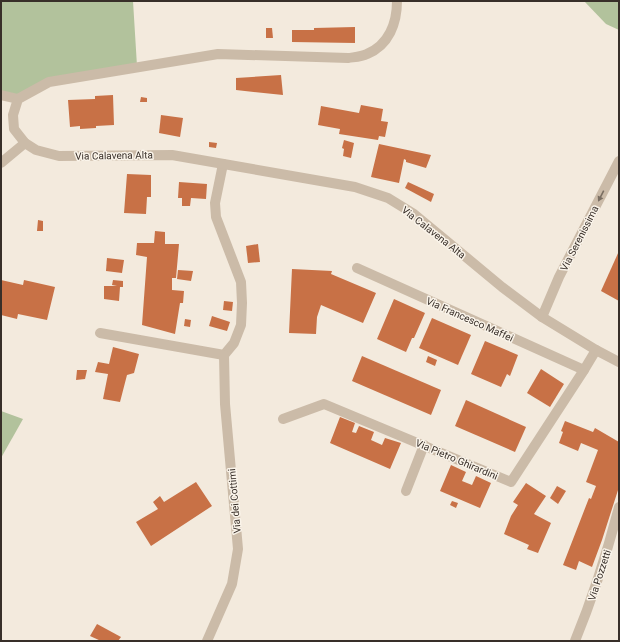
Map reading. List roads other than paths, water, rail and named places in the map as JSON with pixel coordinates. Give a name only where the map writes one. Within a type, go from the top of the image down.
[{"type":"street","points":[[1,94],[18,99],[49,82],[218,54],[348,58],[366,54],[383,44],[393,29],[397,15],[398,1]]},
{"type":"street","name":"Via Calavena Alta","points":[[18,99],[13,115],[14,128],[25,143],[36,150],[59,156],[172,155],[355,187],[388,198],[414,214],[496,282],[542,317],[596,350],[619,362]]},
{"type":"street","points":[[1,163],[25,143]]},
{"type":"street","name":"Via Serenissima","points":[[542,317],[559,277],[619,161]]},
{"type":"street","points":[[100,333],[224,355],[234,343],[241,325],[242,303],[240,282],[216,218],[215,203],[223,164]]},
{"type":"street","name":"Via Francesco Maffei","points":[[357,268],[584,370]]},
{"type":"street","name":"Via Pietro Ghirardini","points":[[283,419],[324,404],[511,482],[596,350]]},
{"type":"street","name":"Via dei Cottimi","points":[[207,641],[232,584],[238,549],[225,404],[224,355]]},
{"type":"street","points":[[406,491],[424,446]]},
{"type":"street","name":"Via Pozzetti","points":[[575,641],[587,612],[606,557],[619,507]]}]
